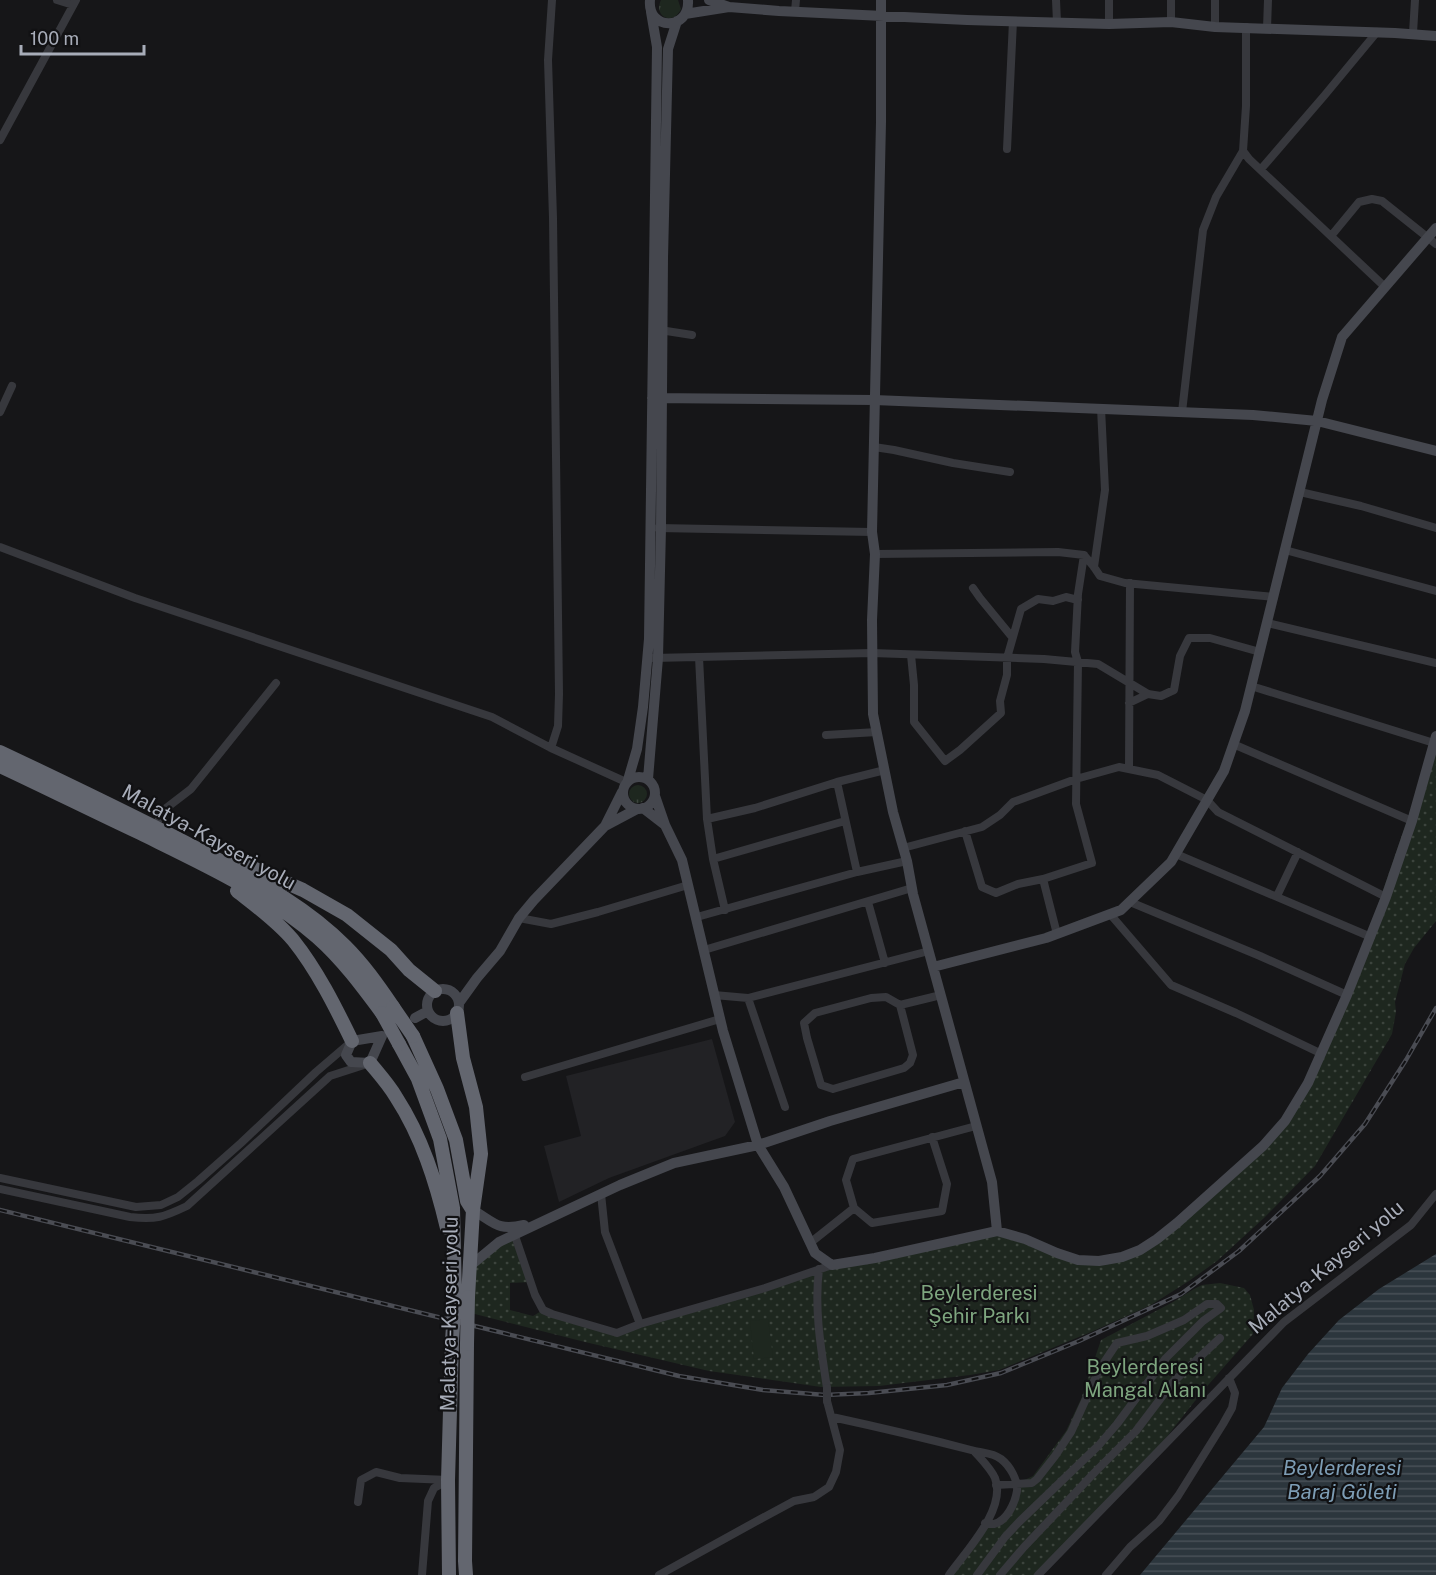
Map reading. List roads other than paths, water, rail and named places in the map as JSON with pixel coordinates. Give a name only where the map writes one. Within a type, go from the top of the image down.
[{"type":"highway","name":"Malatya-Kayseri yolu","points":[[0,752],[155,826],[269,888],[323,926],[344,945],[369,972],[388,1010],[413,1036],[437,1089],[456,1140],[467,1201],[473,1210],[470,1266],[461,1297],[467,1344],[466,1575]]},
{"type":"highway","points":[[0,766],[206,864],[272,903],[317,937],[388,1010],[399,1044],[418,1079],[440,1139],[453,1208],[455,1258]]},
{"type":"highway","points":[[155,826],[303,890],[338,910],[391,950],[409,970],[435,991]]},
{"type":"highway","points":[[206,864],[271,918],[292,939],[336,1008],[352,1041]]},
{"type":"highway","points":[[458,1008],[463,1058],[476,1107],[481,1154],[473,1210]]},
{"type":"highway","points":[[370,1063],[396,1096],[418,1135],[438,1188],[455,1258],[461,1297],[452,1341],[448,1480],[449,1575]]},
{"type":"main road","points":[[657,330],[669,49],[681,18],[688,8],[688,0]]},
{"type":"main road","points":[[881,0],[881,122],[872,532],[875,554],[872,620],[873,714],[893,812],[912,888],[992,1182],[997,1231]]},
{"type":"main road","points":[[649,4],[657,19],[669,24],[719,2],[795,6],[880,16],[1109,24],[1171,22],[1215,27],[1413,33],[1436,36]]},
{"type":"main road","points":[[648,779],[656,528],[657,398],[657,47],[649,4]]},
{"type":"main road","points":[[933,967],[1057,934],[1121,910],[1171,862],[1224,771],[1245,711],[1317,421],[1342,337],[1385,287],[1431,241],[1436,228]]},
{"type":"main road","points":[[657,398],[874,400],[1253,415],[1317,421],[1436,451]]},
{"type":"main road","points":[[477,978],[450,990],[435,991],[428,1000],[428,1011],[440,1021],[450,1020],[477,978],[500,951],[519,918],[605,826],[626,785],[637,748],[652,658]]},
{"type":"main road","points":[[665,825],[625,801],[626,785],[637,776],[648,779],[655,788],[655,796],[665,825],[682,860],[720,1019],[758,1145],[784,1187],[814,1252],[832,1265],[875,1258],[997,1231],[1025,1239],[1078,1260],[1099,1261],[1122,1257],[1140,1250],[1177,1223],[1263,1146],[1296,1104],[1308,1083],[1371,937],[1412,821],[1435,740]]},
{"type":"main road","points":[[605,826],[651,804],[655,796]]},
{"type":"main road","points":[[450,990],[455,994],[458,1008]]},
{"type":"main road","points":[[415,1018],[428,1011]]},
{"type":"main road","points":[[382,1036],[370,1063],[351,1062],[346,1055],[352,1041],[382,1036]]},
{"type":"main road","points":[[470,1266],[514,1231],[674,1163],[758,1145],[830,1120],[964,1082]]},
{"type":"main road","points":[[473,1210],[497,1226],[514,1231]]},
{"type":"street","points":[[0,140],[75,2],[57,0]]},
{"type":"street","points":[[551,748],[558,726],[560,694],[553,229],[548,60],[552,0]]},
{"type":"street","points":[[1056,0],[1057,22]]},
{"type":"street","points":[[1109,0],[1109,24]]},
{"type":"street","points":[[1171,0],[1171,22]]},
{"type":"street","points":[[1215,0],[1215,27]]},
{"type":"street","points":[[1267,28],[1268,0]]},
{"type":"street","points":[[1413,33],[1416,0]]},
{"type":"street","points":[[1007,149],[1013,21]]},
{"type":"street","points":[[1182,412],[1203,230],[1216,197],[1243,151],[1246,106],[1245,27]]},
{"type":"street","points":[[1261,169],[1377,32]]},
{"type":"street","points":[[1243,151],[1385,287]]},
{"type":"street","points":[[1331,236],[1359,202],[1372,199],[1382,201],[1431,241]]},
{"type":"street","points":[[657,330],[692,335]]},
{"type":"street","points":[[0,412],[12,387]]},
{"type":"street","points":[[1094,567],[1105,490],[1101,408]]},
{"type":"street","points":[[874,447],[1010,472]]},
{"type":"street","points":[[1300,492],[1361,506],[1436,528]]},
{"type":"street","points":[[656,528],[872,532]]},
{"type":"street","points":[[0,547],[135,598],[492,717],[626,785]]},
{"type":"street","points":[[1285,550],[1436,591]]},
{"type":"street","points":[[875,554],[1058,552],[1084,555],[1100,576],[1130,583],[1274,597]]},
{"type":"street","points":[[965,831],[982,887],[996,892],[1092,863],[1076,804],[1078,662],[1075,652],[1078,600],[1084,555]]},
{"type":"street","points":[[1129,769],[1130,583]]},
{"type":"street","points":[[973,588],[1012,637]]},
{"type":"street","points":[[911,655],[914,722],[945,761],[1001,713],[1000,701],[1007,675],[1007,658],[1021,609],[1038,599],[1053,601],[1066,597],[1078,600]]},
{"type":"street","points":[[1267,623],[1436,663]]},
{"type":"street","points":[[652,658],[872,653],[1078,662],[1098,664],[1148,694],[1161,696],[1174,690],[1180,656],[1189,638],[1210,638],[1260,652]]},
{"type":"street","points":[[699,657],[707,819],[712,859],[725,910]]},
{"type":"street","points":[[155,826],[165,809],[191,789],[276,683]]},
{"type":"street","points":[[1251,686],[1435,740]]},
{"type":"street","points":[[1129,703],[1148,694]]},
{"type":"street","points":[[826,735],[877,732]]},
{"type":"street","points":[[1233,744],[1412,821]]},
{"type":"street","points":[[903,848],[982,827],[1000,815],[1012,802],[1076,779],[1119,767],[1158,775],[1207,800],[1218,812],[1386,897]]},
{"type":"street","points":[[707,819],[755,808],[837,782],[885,770]]},
{"type":"street","points":[[837,782],[857,872]]},
{"type":"street","points":[[712,859],[845,821]]},
{"type":"street","points":[[1277,896],[1298,852]]},
{"type":"street","points":[[1176,854],[1371,937]]},
{"type":"street","points":[[697,917],[857,872],[906,861]]},
{"type":"street","points":[[1043,879],[1057,934]]},
{"type":"street","points":[[519,918],[551,924],[688,885]]},
{"type":"street","points":[[704,950],[912,888]]},
{"type":"street","points":[[868,902],[885,963]]},
{"type":"street","points":[[1130,902],[1347,995]]},
{"type":"street","points":[[1110,914],[1171,985],[1320,1053]]},
{"type":"street","points":[[714,995],[748,998],[929,951]]},
{"type":"street","points":[[900,1005],[913,1055],[910,1063],[904,1068],[833,1089],[821,1085],[804,1023],[815,1013],[886,997],[900,1005],[941,995]]},
{"type":"street","points":[[748,998],[785,1107]]},
{"type":"street","points":[[525,1077],[720,1019]]},
{"type":"street","points":[[0,1178],[136,1207],[161,1205],[178,1197],[198,1181],[352,1041]]},
{"type":"street","points":[[0,1189],[130,1217],[166,1216],[187,1206],[330,1076],[370,1063]]},
{"type":"street","points":[[932,1137],[947,1184],[942,1211],[872,1223],[854,1208],[846,1180],[854,1159],[932,1137],[976,1126]]},
{"type":"street","points":[[601,1194],[605,1232],[640,1324]]},
{"type":"street","name":"Malatya-Kayseri yolu","points":[[1038,1575],[1284,1322],[1411,1224],[1436,1194]]},
{"type":"street","points":[[810,1243],[854,1208]]},
{"type":"street","points":[[514,1231],[535,1295],[543,1310],[617,1333],[832,1265]]},
{"type":"street","points":[[659,1575],[795,1501],[814,1497],[829,1487],[836,1472],[840,1450],[827,1401],[816,1291],[819,1269]]},
{"type":"street","points":[[977,1575],[1019,1522],[1099,1445],[1166,1358],[1203,1321],[1221,1308],[1217,1304],[1208,1304],[1173,1325],[1147,1336],[1117,1343],[1099,1370],[1071,1432],[1037,1479],[1032,1483],[996,1485]]},
{"type":"street","points":[[1000,1575],[1089,1478],[1136,1431],[1173,1382],[1220,1338]]},
{"type":"street","points":[[1106,1575],[1130,1547],[1159,1521],[1178,1496],[1223,1424],[1232,1408],[1235,1393],[1229,1378]]},
{"type":"street","points":[[832,1417],[975,1452],[987,1452],[1000,1458],[1009,1467],[1017,1490],[1011,1509],[1002,1520],[994,1524],[986,1523]]},
{"type":"street","points":[[949,1575],[986,1523],[994,1509],[998,1493],[994,1477],[975,1452]]},
{"type":"street","points":[[358,1502],[362,1480],[376,1472],[400,1478],[448,1480]]},
{"type":"street","points":[[422,1575],[428,1501],[434,1488],[448,1480]]},
{"type":"water","name":"Beylerderesi Baraj Göleti","points":[[1436,1254],[1436,1575],[1140,1575],[1264,1427],[1282,1388],[1308,1354],[1339,1320],[1379,1289]]},
{"type":"railway","points":[[0,1210],[679,1376],[763,1390],[825,1395],[947,1385],[1001,1373],[1079,1341],[1181,1294],[1239,1251],[1320,1176],[1365,1124],[1436,1008]]},
{"type":"park label","name":"Beylerderesi Şehir Parkı","points":[[979,1304]]},
{"type":"park label","name":"Beylerderesi Mangal Alanı","points":[[1145,1378]]}]
